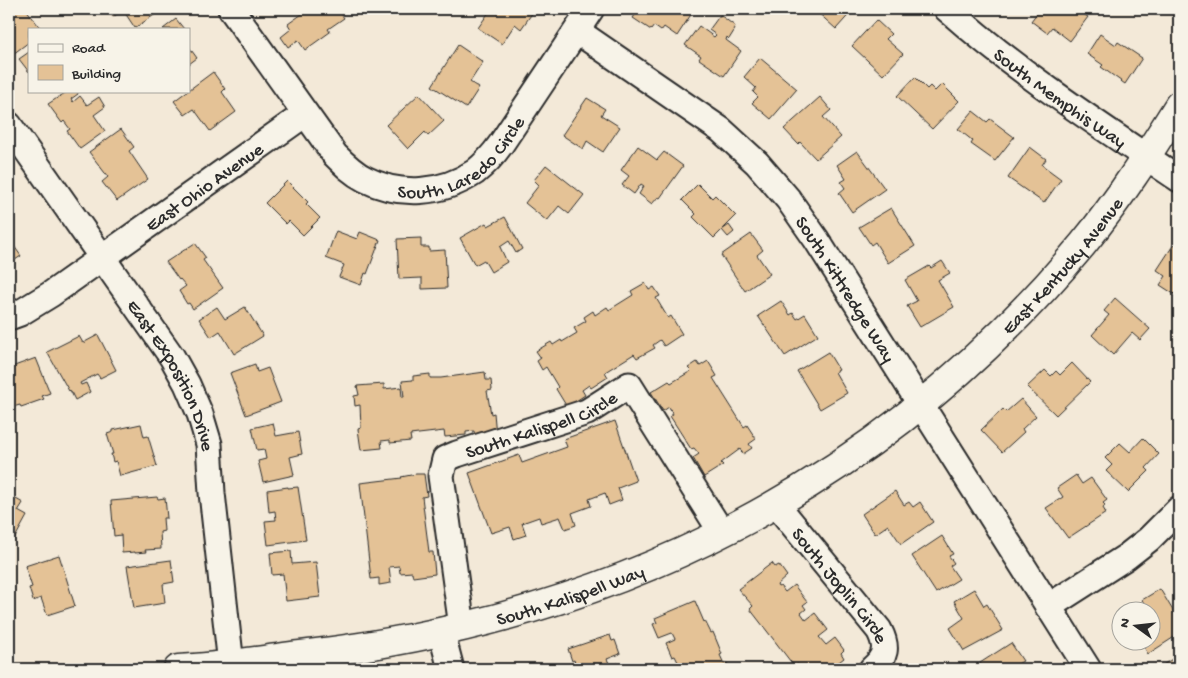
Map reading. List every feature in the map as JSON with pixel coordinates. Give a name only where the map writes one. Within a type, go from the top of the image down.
[{"type":"street","name":"South Laredo Circle","points":[[230,9],[335,155],[351,170],[365,179],[385,187],[407,191],[429,190],[450,184],[475,172],[491,157],[502,144],[592,9]]},
{"type":"street","name":"South Memphis Way","points":[[947,9],[1015,66],[1066,104],[1179,179]]},
{"type":"street","name":"South Kittredge Way","points":[[577,31],[721,130],[756,163],[788,199],[816,239],[1088,669]]},
{"type":"street","name":"East Kentucky Avenue","points":[[921,405],[1007,328],[1047,286],[1084,242],[1146,157],[1179,105]]},
{"type":"street","name":"East Ohio Avenue","points":[[9,317],[20,313],[51,294],[305,114]]},
{"type":"street","name":"East Exposition Drive","points":[[9,125],[172,356],[187,384],[210,444],[212,494],[231,665]]},
{"type":"street","name":"South Kalispell Circle","points":[[452,629],[441,476],[445,459],[587,412],[629,385],[722,534]]},
{"type":"street","name":"South Kalispell Way","points":[[178,669],[231,665],[346,650],[412,639],[539,607],[597,588],[653,566],[722,534],[776,504],[814,482],[863,449],[921,405]]},
{"type":"street","name":"South Joplin Circle","points":[[776,504],[879,630],[884,640],[885,652],[880,662],[872,669]]},
{"type":"street","points":[[1048,607],[1126,557],[1179,509]]},
{"type":"street","points":[[451,669],[452,629]]},
{"type":"building","points":[[9,9],[26,9],[40,28],[28,28],[28,43],[13,54],[9,48]]},
{"type":"building","points":[[107,9],[163,9],[135,28],[123,10],[113,17]]},
{"type":"building","points":[[309,9],[338,9],[344,18],[328,29],[330,32],[305,50],[298,40],[288,47],[281,37],[291,29],[288,24]]},
{"type":"building","points":[[491,9],[528,9],[533,12],[521,29],[515,24],[502,44],[478,28]]},
{"type":"building","points":[[639,9],[685,9],[692,13],[677,36],[664,27],[661,31],[654,26],[651,30],[633,18]]},
{"type":"building","points":[[814,9],[854,9],[836,29]]},
{"type":"building","points":[[1040,9],[1076,9],[1088,17],[1070,41],[1052,27],[1047,33],[1031,21]]},
{"type":"building","points":[[720,15],[735,26],[729,39],[727,37],[726,40],[741,51],[724,76],[699,59],[701,56],[685,45],[699,26],[714,37],[716,35],[709,30]]},
{"type":"building","points":[[176,19],[183,28],[164,28]]},
{"type":"building","points":[[876,20],[891,34],[886,39],[903,54],[883,75],[852,46]]},
{"type":"building","points":[[1100,34],[1116,45],[1118,42],[1142,58],[1125,84],[1101,67],[1103,65],[1087,54]]},
{"type":"building","points":[[458,45],[483,62],[470,82],[479,88],[466,108],[432,86]]},
{"type":"building","points":[[190,48],[197,58],[190,63]]},
{"type":"building","points":[[28,53],[28,71],[19,59]]},
{"type":"building","points":[[760,58],[797,89],[771,119],[752,103],[758,97],[753,92],[756,88],[744,77]]},
{"type":"building","points":[[213,72],[225,89],[222,92],[236,112],[210,131],[194,109],[185,115],[174,101],[186,92],[190,92],[190,89]]},
{"type":"building","points":[[915,77],[927,89],[930,86],[935,91],[942,84],[959,101],[932,129],[897,96]]},
{"type":"building","points":[[66,92],[77,92],[78,94],[71,99],[73,102],[80,96],[87,105],[99,97],[105,107],[94,115],[105,131],[80,149],[67,131],[70,129],[64,121],[62,123],[48,104]]},
{"type":"building","points":[[419,94],[444,121],[428,136],[425,132],[408,149],[386,125]]},
{"type":"building","points":[[820,97],[831,110],[823,117],[841,137],[816,159],[784,129]]},
{"type":"building","points":[[587,98],[605,109],[601,115],[620,127],[603,152],[587,141],[583,149],[562,135]]},
{"type":"building","points":[[973,111],[987,122],[990,119],[1014,137],[995,161],[971,144],[973,141],[958,129]]},
{"type":"building","points":[[121,129],[134,147],[129,151],[148,179],[117,201],[102,182],[108,177],[89,152]]},
{"type":"building","points":[[638,146],[657,160],[664,152],[683,166],[660,198],[658,197],[652,204],[639,194],[644,186],[641,184],[634,194],[622,185],[629,176],[621,170]]},
{"type":"building","points":[[1030,147],[1046,159],[1042,165],[1061,179],[1044,203],[1008,178]]},
{"type":"building","points":[[857,151],[885,189],[852,212],[839,193],[845,188],[841,182],[846,179],[837,165]]},
{"type":"building","points":[[546,165],[584,195],[569,214],[559,206],[547,221],[525,203],[539,185],[534,180]]},
{"type":"building","points":[[287,181],[308,202],[306,204],[320,218],[303,235],[289,221],[286,224],[265,203]]},
{"type":"building","points":[[698,184],[712,198],[715,195],[736,216],[714,238],[693,217],[696,214],[682,200]]},
{"type":"building","points":[[891,208],[915,246],[888,263],[875,242],[871,245],[859,227]]},
{"type":"building","points":[[505,217],[522,249],[516,253],[509,241],[500,247],[507,262],[491,272],[484,260],[475,265],[460,238],[486,223],[488,226]]},
{"type":"building","points":[[729,225],[734,232],[728,237],[722,230]]},
{"type":"building","points":[[336,231],[357,239],[360,232],[380,240],[361,285],[339,277],[344,265],[326,258]]},
{"type":"building","points":[[751,234],[763,250],[757,255],[770,274],[745,291],[721,255]]},
{"type":"building","points":[[421,238],[421,247],[429,247],[429,251],[445,250],[447,288],[422,289],[422,278],[399,279],[397,239]]},
{"type":"building","points":[[9,239],[21,256],[9,264]]},
{"type":"building","points":[[195,243],[206,258],[203,260],[223,288],[193,309],[189,303],[187,304],[179,291],[186,286],[179,280],[166,262]]},
{"type":"building","points":[[1174,244],[1179,248],[1179,292],[1177,296],[1160,285],[1166,276],[1157,270]]},
{"type":"building","points":[[942,261],[950,273],[938,280],[954,307],[920,327],[907,306],[917,301],[905,280]]},
{"type":"building","points":[[645,283],[649,290],[654,287],[660,296],[656,298],[668,318],[671,316],[682,334],[664,346],[660,340],[653,345],[655,348],[637,358],[634,354],[605,372],[608,377],[591,388],[589,385],[582,390],[585,395],[567,407],[546,367],[542,370],[537,361],[541,358],[536,351],[551,342],[553,345],[561,340],[562,342],[577,333],[574,328],[586,321],[584,317],[593,311],[595,315],[607,307],[609,310],[633,295],[631,291]]},
{"type":"building","points":[[1115,298],[1150,329],[1140,340],[1132,333],[1113,355],[1092,335],[1109,315],[1104,311]]},
{"type":"building","points":[[781,301],[790,315],[793,313],[797,319],[805,314],[818,335],[785,356],[758,316]]},
{"type":"building","points":[[217,307],[225,319],[245,307],[263,336],[234,354],[220,331],[211,337],[199,319]]},
{"type":"building","points":[[98,335],[116,370],[100,378],[97,374],[80,383],[81,385],[86,383],[90,392],[75,400],[47,352],[79,336],[83,343]]},
{"type":"building","points":[[828,352],[839,370],[835,372],[847,393],[820,409],[797,371]]},
{"type":"building","points":[[36,358],[50,393],[42,396],[44,399],[21,407],[20,405],[9,408],[9,368]]},
{"type":"building","points":[[708,361],[717,376],[713,378],[744,427],[747,425],[756,439],[749,444],[752,448],[743,454],[740,449],[721,463],[723,465],[704,477],[693,458],[699,454],[694,448],[691,449],[670,416],[673,414],[669,407],[663,411],[651,392],[691,371],[688,368],[697,362],[700,366]]},
{"type":"building","points":[[1072,363],[1090,382],[1056,415],[1027,387],[1045,370],[1051,376],[1056,371],[1060,375]]},
{"type":"building","points":[[255,364],[257,372],[268,368],[281,402],[246,415],[230,373]]},
{"type":"building","points":[[485,372],[486,380],[491,380],[492,390],[487,391],[491,414],[494,413],[496,435],[475,437],[474,431],[466,432],[466,435],[445,437],[444,431],[410,435],[411,441],[390,443],[390,440],[381,441],[382,448],[361,450],[358,429],[361,428],[360,405],[355,406],[354,396],[359,395],[357,386],[384,384],[384,389],[401,387],[402,397],[404,397],[402,381],[413,380],[413,376],[430,374],[430,378],[441,378]]},
{"type":"building","points":[[1021,399],[1036,416],[1022,429],[1024,432],[1002,452],[981,430],[1003,409],[1006,412]]},
{"type":"building","points":[[615,421],[636,481],[618,488],[622,500],[609,505],[605,493],[589,499],[591,506],[572,513],[576,525],[565,529],[560,517],[541,523],[539,517],[522,523],[526,535],[514,539],[510,527],[491,533],[469,473],[519,455],[522,463],[567,447],[564,439]]},
{"type":"building","points":[[273,423],[276,436],[298,432],[302,454],[290,457],[294,475],[263,482],[258,461],[266,459],[264,449],[257,450],[252,428]]},
{"type":"building","points":[[141,424],[144,437],[148,436],[157,466],[120,476],[116,461],[113,462],[111,454],[113,454],[107,434],[113,432],[113,430]]},
{"type":"building","points":[[1143,438],[1159,454],[1146,468],[1149,471],[1128,492],[1106,471],[1112,465],[1105,458],[1120,443],[1130,452]]},
{"type":"building","points":[[424,474],[427,496],[422,497],[429,552],[433,552],[435,574],[413,577],[412,572],[400,573],[399,566],[389,567],[391,583],[379,585],[379,578],[371,579],[360,483],[402,478]]},
{"type":"building","points":[[1076,475],[1082,484],[1091,478],[1107,500],[1103,503],[1106,513],[1068,538],[1046,508],[1063,497],[1057,488]]},
{"type":"building","points":[[298,487],[306,540],[268,545],[265,521],[276,520],[275,511],[269,512],[267,490]]},
{"type":"building","points":[[895,491],[904,505],[909,502],[913,507],[920,502],[933,522],[901,544],[888,525],[875,534],[862,514]]},
{"type":"building","points":[[9,495],[23,503],[18,511],[27,516],[11,545],[9,544]]},
{"type":"building","points":[[157,497],[158,499],[165,498],[167,518],[163,518],[164,531],[160,532],[161,549],[122,553],[121,535],[114,536],[111,501]]},
{"type":"building","points":[[942,536],[953,554],[949,556],[954,563],[950,566],[959,579],[936,593],[912,556]]},
{"type":"building","points":[[291,551],[292,564],[316,562],[320,597],[286,601],[283,574],[272,575],[270,553]]},
{"type":"building","points":[[59,555],[75,606],[47,615],[41,598],[33,601],[29,588],[32,587],[25,566]]},
{"type":"building","points":[[171,560],[174,582],[163,584],[165,603],[134,608],[127,566]]},
{"type":"building","points":[[772,563],[775,567],[779,565],[787,576],[777,585],[778,587],[780,586],[785,592],[794,585],[807,602],[803,605],[806,609],[801,613],[806,620],[815,613],[828,630],[819,637],[826,645],[835,638],[844,650],[841,653],[844,658],[830,669],[802,669],[798,664],[794,666],[750,609],[753,606],[738,589]]},
{"type":"building","points":[[974,589],[984,606],[987,604],[1003,630],[964,651],[950,628],[964,618],[954,601]]},
{"type":"building","points":[[1160,589],[1178,619],[1179,634],[1160,646],[1160,600],[1142,600]]},
{"type":"building","points":[[695,601],[704,622],[711,633],[713,632],[724,664],[727,663],[730,669],[677,669],[676,666],[679,664],[675,656],[672,657],[666,643],[675,639],[672,633],[659,638],[653,624],[657,623],[655,618]]},
{"type":"building","points":[[610,635],[612,641],[615,640],[620,654],[607,659],[609,663],[605,664],[606,667],[618,663],[620,669],[577,669],[568,649]]},
{"type":"building","points":[[1011,643],[1023,661],[1016,665],[1019,669],[984,669],[980,663]]},
{"type":"building","points":[[1146,650],[1154,650],[1148,654]]},
{"type":"building","points":[[1179,655],[1179,669],[1156,669]]}]
